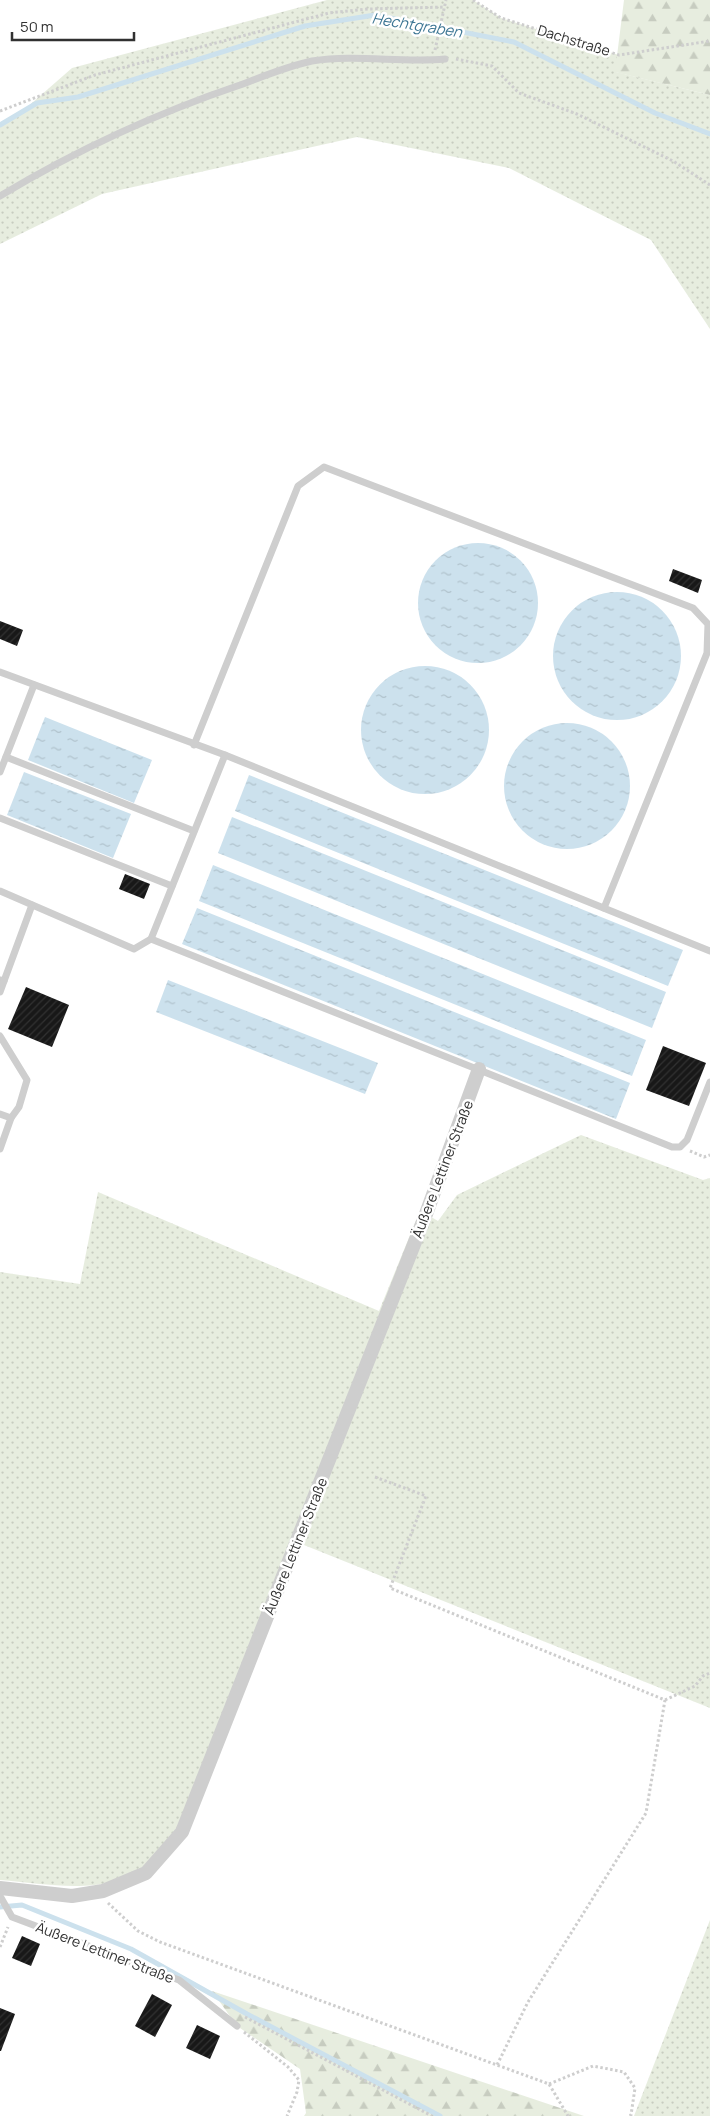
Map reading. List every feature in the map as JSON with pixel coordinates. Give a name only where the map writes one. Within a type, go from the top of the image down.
[{"type":"street","name":"Äußere Lettiner Straße","points":[[0,1888],[72,1896],[103,1891],[146,1873],[182,1832],[426,1214],[480,1069]]},
{"type":"lane","points":[[0,196],[50,166],[191,102],[292,66],[336,59],[445,59]]},
{"type":"lane","points":[[194,745],[298,486],[324,467],[693,608],[708,624],[707,653],[604,908]]},
{"type":"lane","points":[[0,672],[225,755],[710,951]]},
{"type":"lane","points":[[0,772],[34,685]]},
{"type":"lane","points":[[0,892],[134,949],[151,939],[225,755]]},
{"type":"lane","points":[[6,757],[194,831]]},
{"type":"lane","points":[[0,818],[172,886]]},
{"type":"lane","points":[[0,992],[2,981],[32,905]]},
{"type":"lane","points":[[151,939],[672,1147],[680,1147],[687,1140],[710,1082]]},
{"type":"lane","points":[[0,1036],[27,1080],[19,1107],[11,1118],[0,1149]]},
{"type":"lane","points":[[0,1114],[11,1118]]},
{"type":"lane","points":[[0,1896],[12,1917]]},
{"type":"lane","name":"Äußere Lettiner Straße","points":[[12,1917],[179,1980],[237,2026]]},
{"type":"path","points":[[437,45],[446,0]]},
{"type":"path","name":"Dachstraße","points":[[473,0],[501,18],[619,55],[710,41]]},
{"type":"path","points":[[0,111],[95,74],[320,15],[368,9],[444,7]]},
{"type":"path","points":[[445,59],[492,66],[519,93],[576,114],[673,161],[710,185]]},
{"type":"path","points":[[680,1147],[704,1157],[710,1155]]},
{"type":"path","points":[[374,1477],[426,1496],[390,1588],[665,1700],[695,1686],[703,1676],[710,1673]]},
{"type":"path","points":[[497,2065],[528,2002],[646,1813],[665,1700]]},
{"type":"path","points":[[103,1891],[108,1906],[138,1931],[160,1942],[549,2084],[568,2116]]},
{"type":"path","points":[[0,1947],[12,1917]]},
{"type":"path","points":[[243,2016],[432,2116]]},
{"type":"path","points":[[237,2026],[288,2067],[299,2080],[297,2092],[287,2116]]},
{"type":"path","points":[[549,2084],[593,2066],[624,2072],[635,2088],[631,2115],[628,2116]]},
{"type":"green space","points":[[327,0],[473,0],[501,18],[619,55],[616,72],[710,95],[710,329],[651,240],[509,168],[357,137],[102,194],[0,244],[0,125],[16,117],[72,68]]},
{"type":"green space","points":[[624,0],[710,0],[710,95],[615,72]]},
{"type":"green space","points":[[581,1135],[703,1180],[710,1178],[710,1708],[299,1543],[180,1826],[158,1857],[132,1875],[96,1885],[77,1886],[0,1880],[0,1272],[80,1284],[98,1192],[379,1311],[417,1218],[426,1214],[438,1221],[457,1195]]},
{"type":"green space","points":[[710,1920],[710,2116],[634,2116]]},
{"type":"green space","points":[[212,1991],[584,2116],[304,2116],[306,2113],[300,2069],[237,2026]]},
{"type":"water","points":[[478,543],[490,544],[501,548],[511,553],[520,561],[528,570],[533,580],[537,591],[537,615],[533,626],[528,636],[520,645],[511,653],[501,658],[490,662],[478,663],[466,662],[455,658],[445,653],[436,645],[428,636],[423,626],[419,615],[418,603],[419,591],[423,580],[428,570],[436,561],[445,553],[455,548],[466,544]]},
{"type":"water","points":[[617,592],[641,597],[662,611],[676,632],[681,656],[676,680],[662,701],[641,715],[617,720],[593,715],[572,701],[558,680],[553,656],[558,632],[572,611],[593,597]]},
{"type":"water","points":[[425,666],[449,671],[470,685],[484,706],[489,730],[484,754],[470,775],[449,789],[425,794],[401,789],[380,775],[366,754],[361,730],[366,706],[380,685],[401,671]]},
{"type":"water","points":[[45,717],[152,760],[134,803],[28,760]]},
{"type":"water","points":[[567,723],[591,728],[612,741],[625,762],[630,786],[625,810],[612,831],[591,844],[567,849],[543,844],[522,831],[509,810],[504,786],[509,762],[522,741],[543,728]]},
{"type":"water","points":[[24,772],[131,814],[113,858],[7,815]]},
{"type":"water","points":[[249,775],[683,950],[668,986],[235,811]]},
{"type":"water","points":[[232,817],[666,992],[652,1028],[218,853]]},
{"type":"water","points":[[213,865],[646,1040],[632,1076],[199,901]]},
{"type":"water","points":[[197,908],[630,1083],[616,1119],[182,944]]},
{"type":"water","points":[[168,980],[378,1063],[365,1094],[156,1012]]},
{"type":"building","points":[[673,569],[702,580],[698,593],[669,581]]},
{"type":"building","points":[[0,621],[23,630],[17,646],[0,639]]},
{"type":"building","points":[[125,874],[150,884],[144,899],[119,889]]},
{"type":"building","points":[[26,987],[69,1005],[52,1047],[8,1029]]},
{"type":"building","points":[[663,1046],[706,1063],[689,1106],[646,1090]]},
{"type":"building","points":[[22,1936],[40,1944],[31,1966],[12,1958]]},
{"type":"building","points":[[152,1994],[172,2005],[155,2037],[135,2026]]},
{"type":"building","points":[[0,2008],[15,2014],[1,2051],[0,2051]]},
{"type":"building","points":[[197,2025],[220,2036],[210,2059],[186,2048]]},
{"type":"waterway","name":"Hechtgraben","points":[[0,125],[37,103],[78,97],[305,26],[375,15],[514,42],[655,113],[710,134]]},
{"type":"waterway","points":[[0,1907],[22,1905],[131,1949],[247,2014],[440,2116]]}]
